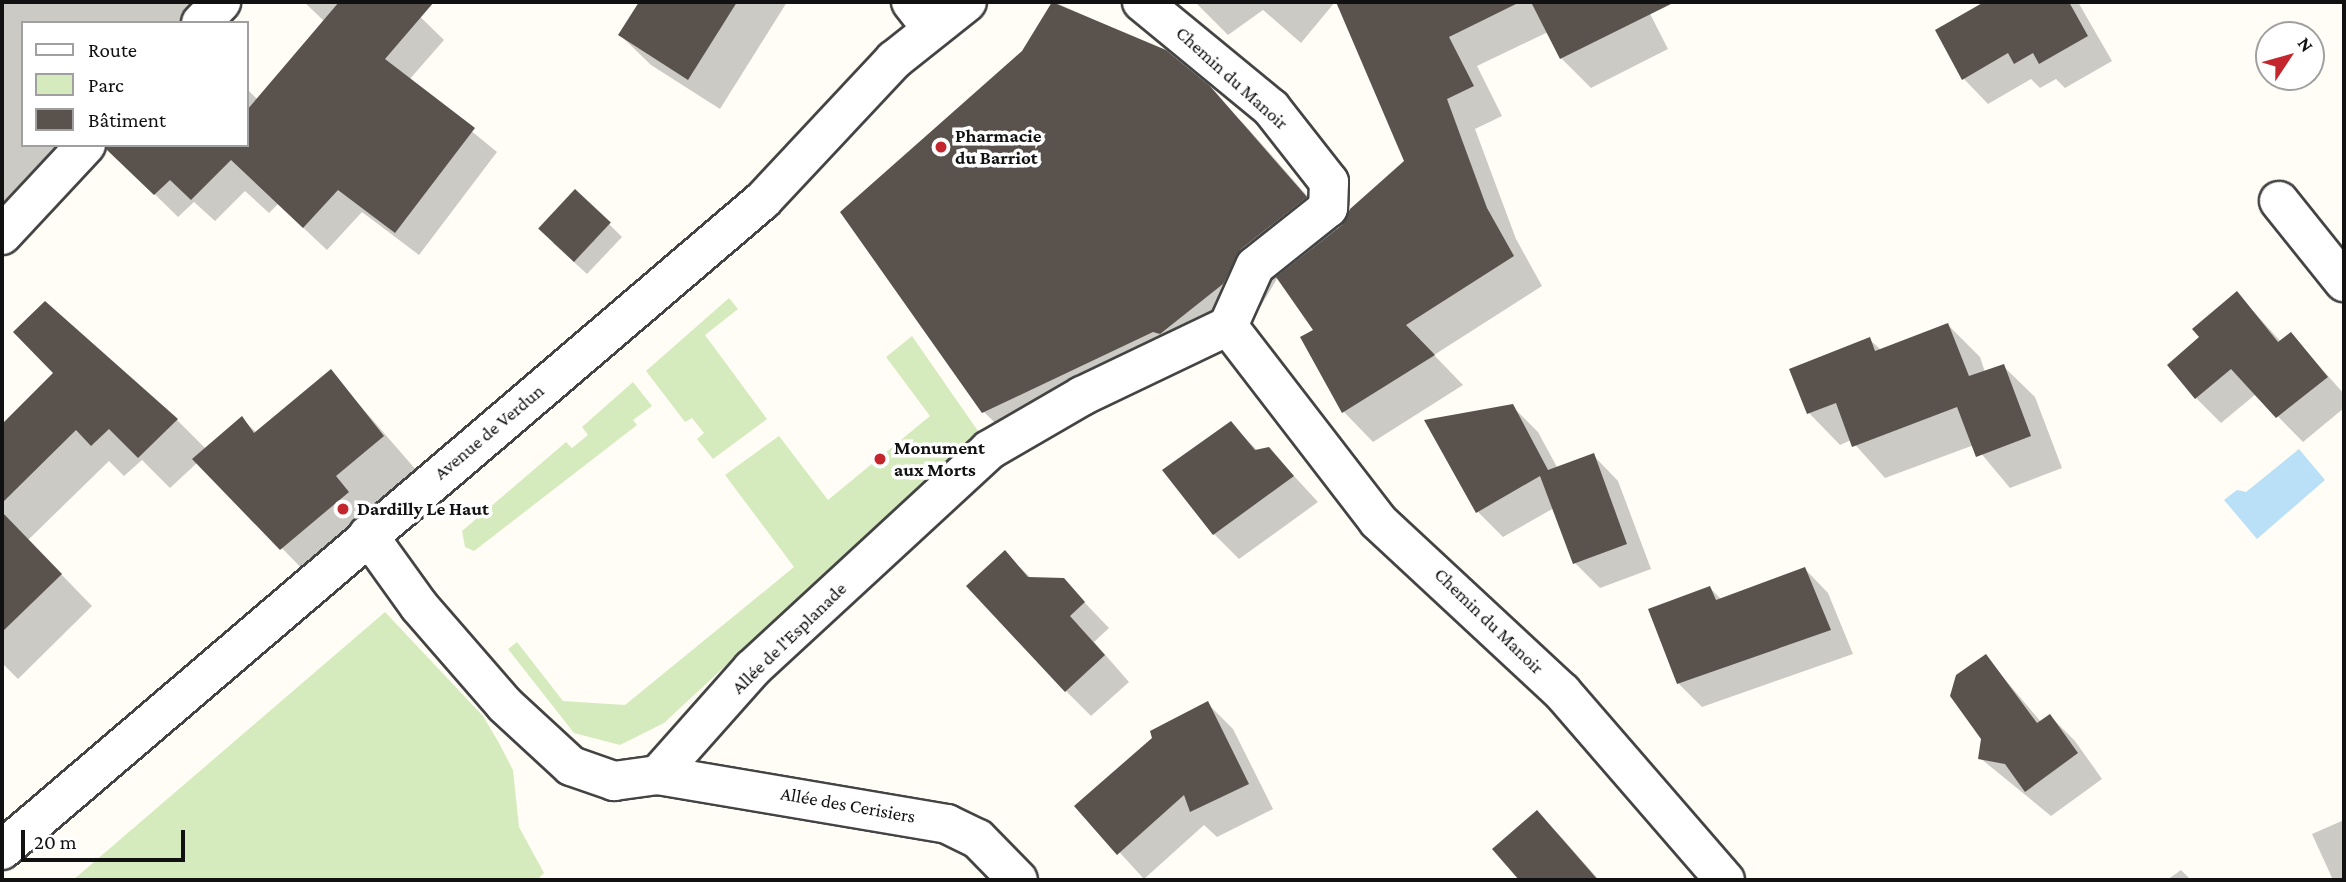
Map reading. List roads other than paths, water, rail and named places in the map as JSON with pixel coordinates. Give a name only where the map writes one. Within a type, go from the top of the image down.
[{"type":"street","points":[[203,21],[221,2]]},
{"type":"street","name":"Avenue de Verdun","points":[[2,850],[763,200],[922,15],[967,2]]},
{"type":"street","name":"Chemin du Manoir","points":[[1142,2],[1271,108],[1329,181],[1328,208],[1255,266],[1228,326],[1378,521],[1562,692],[1726,880]]},
{"type":"street","points":[[2,235],[84,147]]},
{"type":"street","points":[[2278,201],[2344,282]]},
{"type":"street","name":"Allée de l'Esplanade","points":[[657,775],[752,669],[989,450],[1082,396],[1228,326]]},
{"type":"street","points":[[368,535],[419,606],[505,705],[571,766],[614,781],[657,775]]},
{"type":"street","name":"Allée des Cerisiers","points":[[657,775],[947,824],[978,839],[1018,880]]},
{"type":"water","points":[[2299,449],[2325,480],[2257,539],[2224,500],[2237,490],[2246,492]]},
{"type":"place","name":"Pharmacie du Barriot","points":[[941,147]]},
{"type":"place","name":"Monument aux Morts","points":[[880,459]]},
{"type":"place","name":"Dardilly Le Haut","points":[[343,509]]}]
